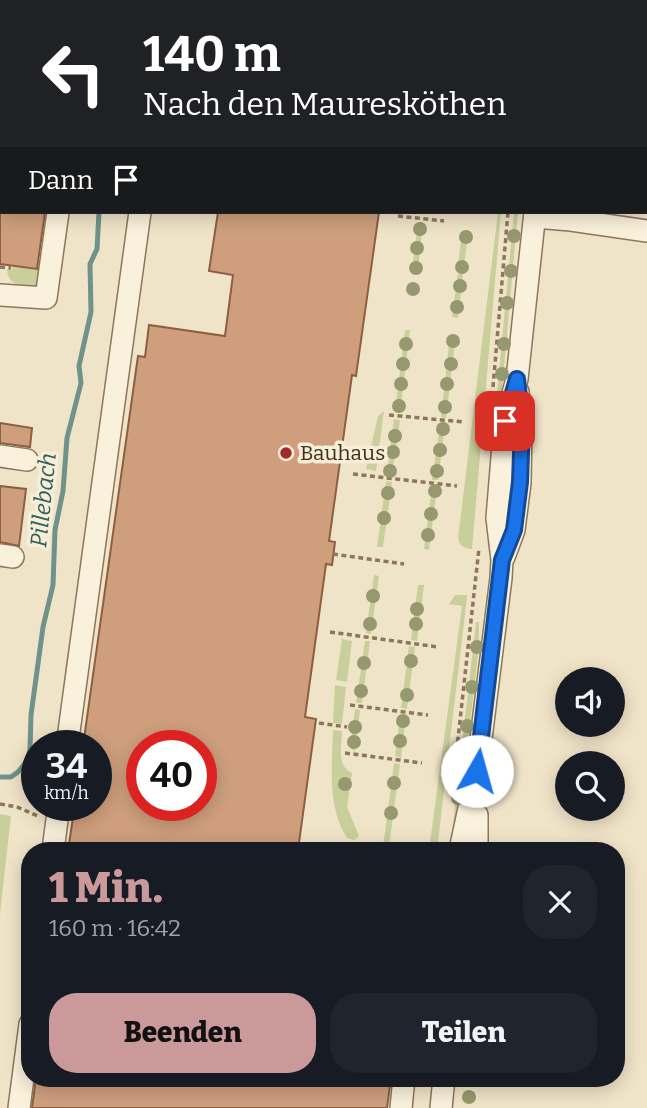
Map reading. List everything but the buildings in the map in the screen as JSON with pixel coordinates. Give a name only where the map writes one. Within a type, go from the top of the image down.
[{"type":"street","points":[[0,295],[46,298],[58,214]]},
{"type":"street","points":[[69,730],[141,214]]},
{"type":"street","points":[[462,842],[477,771],[502,560],[497,518],[505,421],[517,379],[535,215],[647,231]]},
{"type":"street","points":[[0,456],[27,460]]},
{"type":"street","points":[[477,771],[477,842]]},
{"type":"street","points":[[54,842],[57,821]]},
{"type":"street","points":[[19,1108],[22,1087]]},
{"type":"street","points":[[401,1108],[403,1087]]},
{"type":"street","points":[[441,1108],[443,1087]]},
{"type":"path","points":[[398,216],[444,221]]},
{"type":"path","points":[[0,267],[11,268]]},
{"type":"path","points":[[389,415],[464,422]]},
{"type":"path","points":[[353,474],[457,486]]},
{"type":"path","points":[[333,554],[404,564]]},
{"type":"path","points":[[330,632],[438,647]]},
{"type":"path","points":[[350,705],[428,715]]},
{"type":"path","points":[[319,723],[347,727]]},
{"type":"path","points":[[345,753],[422,763]]},
{"type":"path","points":[[0,804],[21,808]]},
{"type":"green space","points":[[498,214],[501,214],[472,549],[463,547],[458,538]]},
{"type":"green space","points":[[514,214],[518,214],[497,446],[492,446]]},
{"type":"green space","points":[[418,222],[423,222],[418,270],[412,270]]},
{"type":"green space","points":[[462,231],[468,232],[464,268],[458,267]]},
{"type":"green space","points":[[13,267],[43,270],[40,285],[36,287],[13,282],[7,269],[12,270]]},
{"type":"green space","points":[[458,274],[463,274],[458,318],[452,317]]},
{"type":"green space","points":[[405,330],[410,330],[400,413],[395,412]]},
{"type":"green space","points":[[450,335],[456,335],[446,418],[441,417]]},
{"type":"green space","points":[[384,411],[376,471],[366,469],[378,416]]},
{"type":"green space","points":[[394,419],[400,420],[392,475],[387,474]]},
{"type":"green space","points":[[440,425],[445,425],[438,480],[432,480]]},
{"type":"green space","points":[[386,481],[392,482],[383,547],[377,547]]},
{"type":"green space","points":[[432,487],[437,488],[429,550],[424,549]]},
{"type":"green space","points":[[374,575],[379,576],[371,634],[366,633]]},
{"type":"green space","points":[[418,585],[424,585],[417,641],[411,640]]},
{"type":"green space","points":[[455,595],[467,595],[438,842],[430,842],[462,606],[449,604]]},
{"type":"green space","points":[[476,622],[479,622],[479,647],[456,842],[451,842]]},
{"type":"green space","points":[[342,639],[352,641],[347,682],[336,680]]},
{"type":"green space","points":[[365,641],[370,641],[362,703],[356,703]]},
{"type":"green space","points":[[409,646],[415,647],[407,709],[401,708]]},
{"type":"green space","points":[[335,685],[346,687],[342,724],[333,723]]},
{"type":"green space","points":[[355,709],[360,710],[355,752],[350,747]]},
{"type":"green space","points":[[400,715],[406,716],[401,758],[395,756]]},
{"type":"green space","points":[[333,730],[342,731],[342,760],[347,770],[352,773],[347,807],[359,836],[354,840],[347,838],[336,813],[332,772]]},
{"type":"green space","points":[[394,763],[400,764],[390,842],[384,842]]},
{"type":"green space","points":[[0,814],[11,816],[0,914]]},
{"type":"waterway","name":"Pillebach","points":[[0,777],[11,777],[18,772],[27,761],[30,749],[31,715],[43,627],[53,585],[55,530],[63,491],[67,438],[81,383],[79,366],[91,312],[90,264],[97,249],[99,214]]},
{"type":"place","name":"Bauhaus","points":[[286,453]]},
{"type":"route","points":[[477,771],[502,560],[514,530],[520,482],[522,424],[517,379],[505,421]]}]
